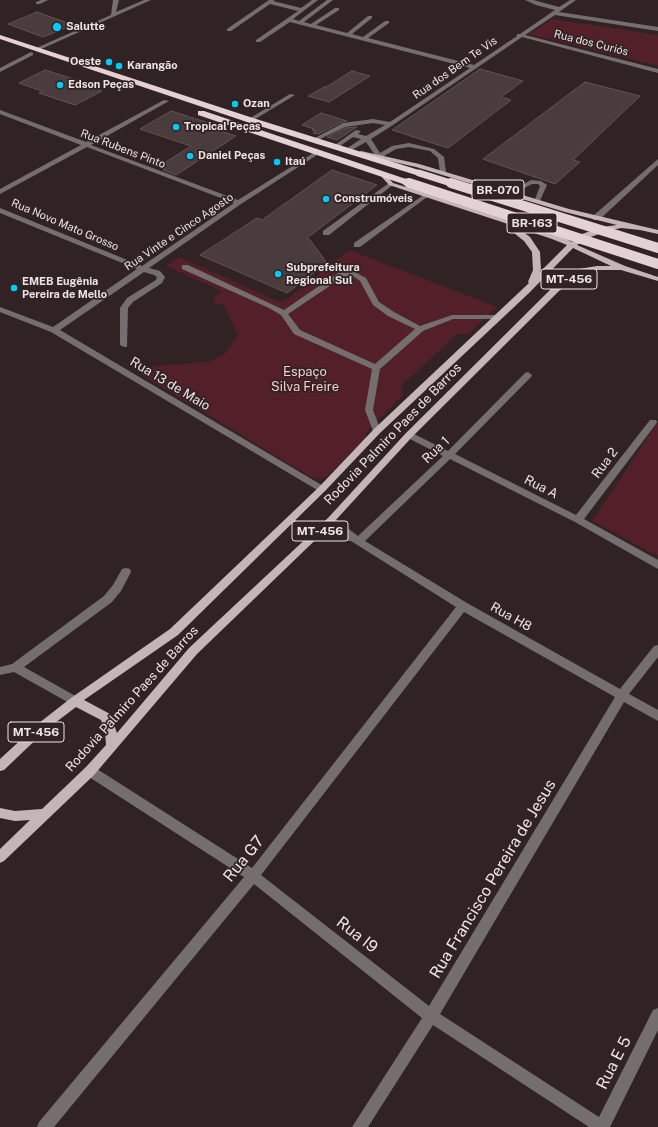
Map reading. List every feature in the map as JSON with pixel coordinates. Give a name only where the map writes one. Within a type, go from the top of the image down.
[{"type":"highway","name":"BR-163","points":[[0,37],[34,52],[144,93]]},
{"type":"highway","name":"BR-163","points":[[0,43],[34,52],[335,147],[352,151],[658,248]]},
{"type":"highway","name":"BR-163","points":[[192,110],[317,153],[658,264]]},
{"type":"main road","name":"BR-070","points":[[352,151],[443,172],[537,202],[596,218],[658,232]]},
{"type":"main road","points":[[382,174],[390,184]]},
{"type":"main road","name":"BR-070","points":[[390,184],[555,238],[622,268],[658,279]]},
{"type":"main road","name":"MT-456","points":[[500,220],[519,231],[536,252],[537,270],[526,291]]},
{"type":"main road","name":"BR-070","points":[[572,245],[585,236],[605,229],[622,226],[640,228]]},
{"type":"main road","name":"Rodovia Palmiro Paes de Barros","points":[[0,766],[43,726],[75,701],[174,632],[322,489],[376,430],[499,317],[572,245]]},
{"type":"main road","name":"Rodovia Palmiro Paes de Barros","points":[[0,856],[90,771],[193,650],[331,520],[409,435],[537,307],[575,274],[589,269],[622,268]]},
{"type":"main road","points":[[75,701],[106,717],[111,731],[112,747]]},
{"type":"main road","points":[[0,812],[15,816],[45,814]]},
{"type":"street","points":[[38,3],[45,0]]},
{"type":"street","points":[[113,16],[116,0]]},
{"type":"street","points":[[0,70],[34,52],[148,0]]},
{"type":"street","points":[[258,41],[315,0]]},
{"type":"street","points":[[299,23],[330,0]]},
{"type":"street","points":[[528,0],[559,9]]},
{"type":"street","name":"Rua dos Bem Te Vis","points":[[352,151],[572,0]]},
{"type":"street","points":[[229,30],[271,1],[302,10]]},
{"type":"street","points":[[311,26],[337,9]]},
{"type":"street","points":[[553,13],[658,29]]},
{"type":"street","points":[[348,35],[370,17]]},
{"type":"street","points":[[289,20],[475,67]]},
{"type":"street","points":[[364,39],[387,22]]},
{"type":"street","name":"Rua dos Curiós","points":[[519,35],[658,70]]},
{"type":"street","points":[[250,120],[292,95]]},
{"type":"street","points":[[0,192],[166,101]]},
{"type":"street","name":"Rua Rubens Pinto","points":[[0,112],[239,204]]},
{"type":"street","points":[[335,147],[373,121]]},
{"type":"street","points":[[314,140],[343,125],[373,121],[391,124]]},
{"type":"street","points":[[353,135],[368,139],[379,157],[394,147],[409,145],[432,150],[441,157],[443,172]]},
{"type":"street","name":"Rua Vinte e Cinco Agosto","points":[[54,330],[239,204],[317,153]]},
{"type":"street","points":[[596,218],[658,160]]},
{"type":"street","points":[[510,194],[531,182],[539,182],[544,185],[537,202]]},
{"type":"street","points":[[326,233],[390,184]]},
{"type":"street","points":[[357,246],[425,196]]},
{"type":"street","name":"Rua Novo Mato Grosso","points":[[0,210],[143,269],[157,273],[161,277],[159,281],[130,300],[124,308],[124,345]]},
{"type":"street","points":[[185,267],[284,312],[297,332],[376,368]]},
{"type":"street","points":[[284,312],[341,275],[355,274],[363,280],[376,303],[391,314],[420,329]]},
{"type":"street","name":"Rua 13 de Maio","points":[[0,309],[54,330],[322,489]]},
{"type":"street","points":[[376,430],[369,410],[376,368],[420,329],[452,317],[499,317]]},
{"type":"street","name":"Rua 1","points":[[356,539],[449,455],[528,374]]},
{"type":"street","name":"Rua 2","points":[[578,520],[653,422]]},
{"type":"street","name":"Rua A","points":[[409,435],[578,520],[658,565]]},
{"type":"street","name":"Rua H8","points":[[331,520],[356,539],[463,606],[658,716]]},
{"type":"street","points":[[313,537],[356,539]]},
{"type":"street","points":[[0,671],[15,667],[108,599],[117,588],[126,572]]},
{"type":"street","name":"Rua G7","points":[[44,1127],[253,876],[463,606]]},
{"type":"street","name":"Rua Francisco Pereira de Jesus","points":[[359,1127],[431,1016],[622,695],[658,649]]},
{"type":"street","points":[[15,667],[75,701]]},
{"type":"street","name":"Rua I9","points":[[90,771],[253,876],[431,1016],[602,1127]]},
{"type":"street","name":"Rua E 5","points":[[602,1127],[655,1032],[658,1015]]},
{"type":"green space","points":[[552,19],[658,35],[658,66],[529,34]]},
{"type":"green space","name":"Espaço Silva Freire","points":[[349,250],[497,307],[468,334],[457,334],[401,386],[403,395],[366,432],[366,438],[327,476],[321,479],[313,478],[140,374],[155,366],[209,362],[226,353],[238,335],[223,304],[215,304],[214,298],[222,291],[166,266],[179,257],[282,303]]},
{"type":"green space","points":[[658,422],[658,556],[592,521]]},
{"type":"building","points":[[37,12],[73,25],[43,37],[8,24]]},
{"type":"building","points":[[480,69],[523,81],[501,97],[511,100],[448,148],[392,130]]},
{"type":"building","points":[[45,70],[80,81],[77,83],[102,91],[75,105],[39,93],[42,91],[19,83]]},
{"type":"building","points":[[352,71],[370,76],[329,102],[308,96],[326,87]]},
{"type":"building","points":[[585,82],[640,96],[573,160],[580,162],[555,184],[483,159]]},
{"type":"building","points":[[171,111],[215,125],[213,127],[225,130],[223,132],[236,136],[176,175],[163,170],[165,169],[158,167],[191,146],[140,129]]},
{"type":"building","points":[[321,113],[347,121],[318,134],[313,133],[316,131],[312,130],[314,129],[302,125]]},
{"type":"building","points":[[357,127],[337,140],[327,137],[345,128]]},
{"type":"building","points":[[332,170],[377,185],[307,238],[327,263],[287,293],[200,255],[257,218],[262,220]]},
{"type":"place","name":"Salutte","points":[[57,27]]},
{"type":"place","name":"Oeste","points":[[109,62]]},
{"type":"place","name":"Karangão","points":[[119,66]]},
{"type":"place","name":"Edson Peças","points":[[60,85]]},
{"type":"place","name":"Ozan","points":[[235,104]]},
{"type":"place","name":"Tropical Peças","points":[[176,127]]},
{"type":"place","name":"Daniel Peças","points":[[190,156]]},
{"type":"place","name":"Itaú","points":[[277,162]]},
{"type":"place","name":"Construmóveis","points":[[326,199]]},
{"type":"place","name":"Subprefeitura Regional Sul","points":[[278,274]]},
{"type":"place","name":"EMEB Eugênia Pereira de Mello","points":[[14,288]]}]
